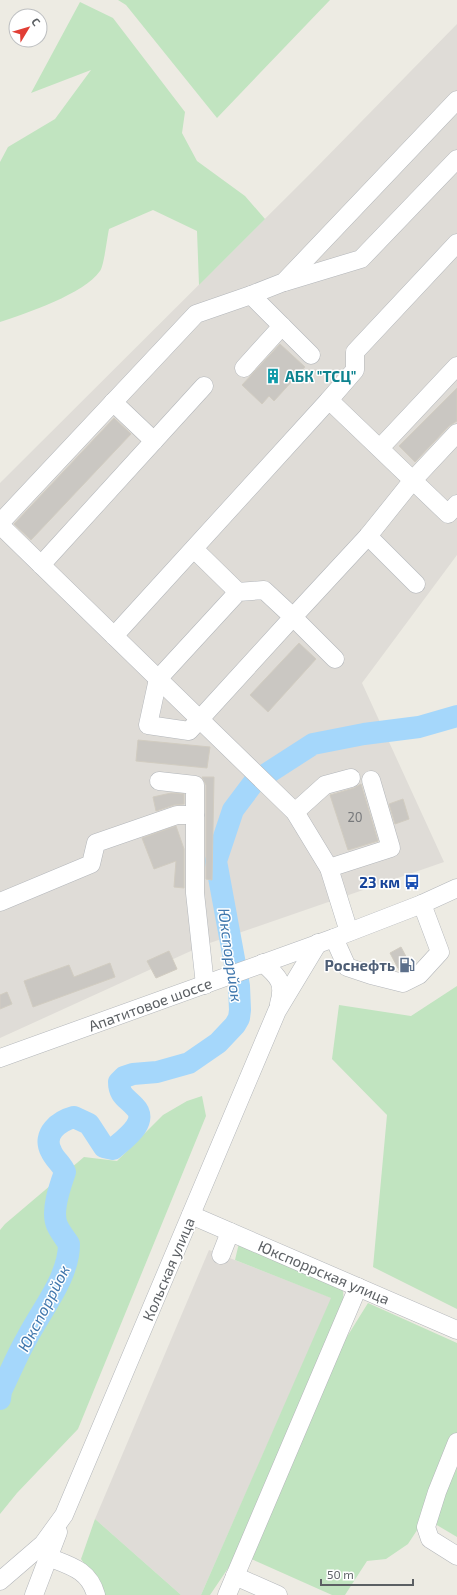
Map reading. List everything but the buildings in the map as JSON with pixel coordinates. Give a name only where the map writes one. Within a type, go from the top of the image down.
[{"type":"street","points":[[284,282],[457,100]]},
{"type":"street","points":[[422,904],[440,952],[420,975],[403,983],[347,967],[334,938],[329,868],[294,811],[0,524],[196,314],[284,282],[361,259],[457,159]]},
{"type":"street","points":[[114,636],[330,400],[355,370],[355,352],[457,243]]},
{"type":"street","points":[[251,295],[311,355]]},
{"type":"street","points":[[244,368],[282,326]]},
{"type":"street","points":[[380,448],[457,366]]},
{"type":"street","points":[[41,565],[204,386]]},
{"type":"street","points":[[330,400],[448,514],[457,504]]},
{"type":"street","points":[[113,402],[154,441]]},
{"type":"street","points":[[336,658],[293,618],[264,590],[238,592],[158,679],[148,725],[188,731],[293,618],[368,536],[413,480],[457,433]]},
{"type":"street","points":[[368,536],[416,584]]},
{"type":"street","points":[[194,549],[238,592]]},
{"type":"street","points":[[294,811],[325,785],[351,778]]},
{"type":"street","points":[[329,868],[391,848],[371,780]]},
{"type":"street","points":[[159,781],[195,785],[195,893],[205,985]]},
{"type":"street","points":[[0,902],[91,864],[96,843],[177,815],[195,815]]},
{"type":"street","name":"Апатитовое шоссе","points":[[0,1058],[334,938],[422,904],[457,888]]},
{"type":"street","name":"Кольская улица","points":[[0,1581],[43,1544],[64,1515],[277,1011],[334,938]]},
{"type":"street","points":[[258,965],[276,974],[281,983],[283,993],[277,1011]]},
{"type":"street","name":"Юкспоррская улица","points":[[191,1215],[457,1330]]},
{"type":"street","points":[[221,1255],[230,1232]]},
{"type":"street","points":[[227,1595],[358,1287]]},
{"type":"street","points":[[457,1442],[437,1492],[426,1527],[430,1539],[457,1556]]},
{"type":"street","points":[[34,1595],[64,1515]]},
{"type":"street","points":[[48,1557],[78,1568],[93,1584],[96,1595]]},
{"type":"street","points":[[235,1576],[278,1595]]},
{"type":"shaded area","points":[[457,24],[457,555],[362,683],[444,862],[204,945],[0,1038],[0,483],[310,174]]},
{"type":"shaded area","points":[[209,1250],[332,1298],[201,1595],[181,1595],[95,1519]]},
{"type":"green space","points":[[118,0],[330,0],[217,118],[126,5]]},
{"type":"green space","points":[[80,2],[113,18],[185,112],[182,133],[197,161],[245,196],[265,219],[199,285],[197,231],[153,210],[109,229],[100,271],[92,279],[68,295],[54,302],[0,322],[0,162],[8,147],[55,119],[91,70],[31,93]]},
{"type":"green space","points":[[457,986],[457,1309],[373,1267],[387,1115],[332,1059],[339,1005],[411,1016]]},
{"type":"green space","points":[[202,1096],[206,1116],[78,1429],[17,1493],[0,1514],[0,1230],[5,1224],[84,1157],[117,1161],[163,1115],[187,1101]]},
{"type":"green space","points":[[239,1243],[343,1289],[344,1308],[237,1555],[210,1595],[201,1595],[331,1298],[235,1260]]},
{"type":"green space","points":[[368,1303],[457,1343],[457,1537],[425,1518],[408,1544],[386,1559],[367,1561],[345,1595],[332,1595],[249,1558],[335,1356]]},
{"type":"green space","points":[[95,1519],[181,1595],[103,1595],[100,1587],[81,1559]]},
{"type":"waterway","name":"Юкспоррйок","points":[[0,1399],[1,1391],[20,1351],[60,1281],[68,1256],[69,1244],[61,1233],[55,1219],[57,1198],[65,1172],[51,1151],[49,1145],[50,1134],[58,1125],[74,1117],[89,1124],[104,1147],[113,1149],[128,1136],[137,1125],[139,1119],[139,1113],[135,1107],[120,1091],[119,1082],[124,1077],[133,1074],[157,1072],[189,1063],[218,1043],[235,1025],[239,1018],[239,986],[216,861],[233,810],[254,782],[313,744],[364,734],[419,727],[457,716]]},
{"type":"place","name":"АБК \"ТСЦ\"","points":[[273,376]]},
{"type":"place","name":"23 км","points":[[412,882]]},
{"type":"place","name":"Роснефть","points":[[407,965]]}]
